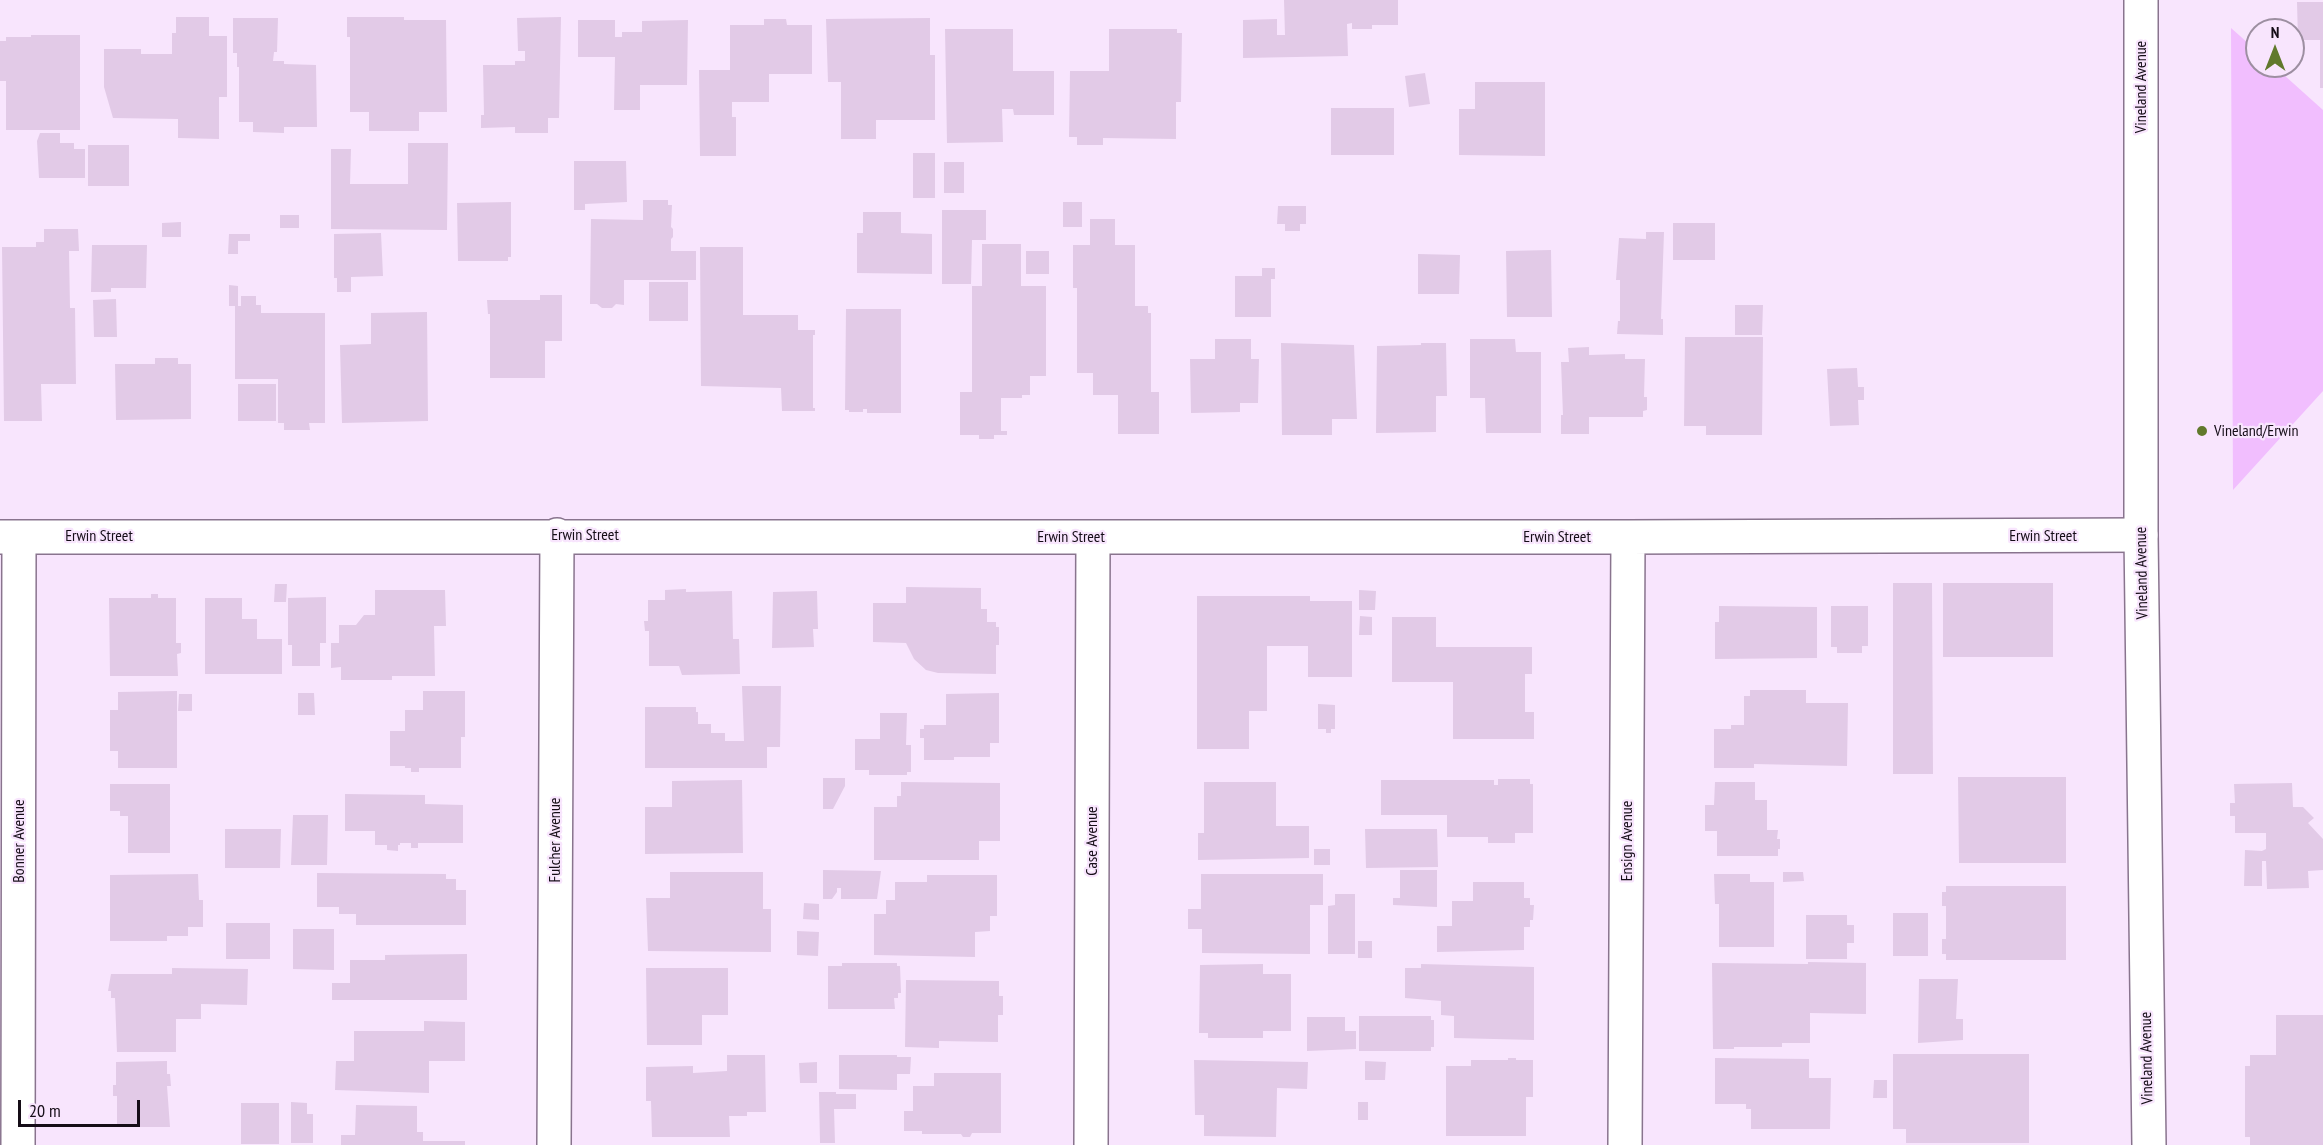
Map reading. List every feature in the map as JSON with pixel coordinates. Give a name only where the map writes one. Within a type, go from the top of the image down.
[{"type":"street","name":"Vineland Avenue","points":[[2141,0],[2141,535],[2149,1145]]},
{"type":"street","name":"Fulcher Avenue","points":[[554,1145],[557,535]]},
{"type":"street","name":"Erwin Street","points":[[10,537],[2141,535]]},
{"type":"street","name":"Bonner Avenue","points":[[10,537],[18,1145]]},
{"type":"street","name":"Case Avenue","points":[[1091,1145],[1093,537]]},
{"type":"street","name":"Ensign Avenue","points":[[1625,1145],[1628,537]]},
{"type":"shaded area","points":[[2231,28],[2245,40],[2245,78],[2287,78],[2323,110],[2323,391],[2233,490]]},
{"type":"building","points":[[1284,0],[1398,0],[1398,25],[1372,25],[1372,29],[1352,29],[1352,23],[1347,24],[1348,56],[1243,58],[1243,20],[1277,19],[1277,35],[1285,35]]},
{"type":"building","points":[[2297,2],[2323,2],[2323,88],[2320,88],[2320,40],[2305,40],[2305,18],[2297,18]]},
{"type":"building","points":[[176,17],[209,17],[209,36],[227,36],[227,97],[219,97],[219,139],[178,138],[178,119],[113,118],[104,87],[104,49],[141,49],[141,54],[172,54],[172,33],[176,33]]},
{"type":"building","points":[[347,17],[446,20],[447,112],[419,112],[419,131],[369,131],[369,112],[350,112],[350,37],[347,37]]},
{"type":"building","points":[[561,17],[559,118],[548,118],[548,133],[515,133],[515,127],[481,128],[481,115],[484,115],[483,65],[515,65],[515,61],[525,61],[525,51],[518,51],[517,18]]},
{"type":"building","points":[[233,18],[278,18],[277,52],[274,52],[273,61],[284,61],[284,64],[316,65],[317,127],[284,127],[284,133],[253,132],[253,122],[239,122],[239,67],[237,67],[237,53],[233,53]]},
{"type":"building","points":[[930,18],[930,55],[935,55],[935,120],[876,120],[876,139],[841,139],[841,82],[828,82],[826,19]]},
{"type":"building","points":[[764,19],[786,19],[787,25],[812,25],[812,74],[769,74],[769,102],[732,102],[732,117],[736,117],[736,156],[700,156],[699,70],[730,70],[730,25],[764,25]]},
{"type":"building","points":[[578,20],[615,20],[615,37],[622,37],[622,32],[642,32],[642,21],[688,20],[687,85],[640,85],[640,110],[614,110],[615,57],[578,57]]},
{"type":"building","points":[[945,29],[1013,29],[1013,71],[1054,71],[1054,115],[1014,115],[1013,109],[1002,109],[1003,142],[947,143]]},
{"type":"building","points":[[1109,29],[1177,29],[1177,33],[1182,33],[1181,102],[1176,102],[1176,139],[1103,138],[1103,145],[1077,145],[1077,137],[1069,137],[1070,71],[1109,71]]},
{"type":"building","points":[[31,35],[80,35],[80,130],[6,130],[6,81],[0,81],[0,41],[6,41],[6,37],[31,37]]},
{"type":"building","points":[[1425,73],[1430,104],[1409,107],[1405,76]]},
{"type":"building","points":[[1475,82],[1545,82],[1545,156],[1459,155],[1459,109],[1475,109]]},
{"type":"building","points":[[1331,108],[1394,108],[1394,155],[1331,155]]},
{"type":"building","points":[[40,133],[60,133],[60,143],[74,143],[74,149],[85,149],[85,178],[39,178],[37,141]]},
{"type":"building","points":[[408,143],[448,143],[447,230],[331,229],[331,149],[351,149],[350,184],[408,184]]},
{"type":"building","points":[[88,145],[129,145],[129,186],[88,186]]},
{"type":"building","points":[[913,153],[935,153],[935,198],[913,198]]},
{"type":"building","points":[[574,161],[626,161],[627,202],[585,204],[585,210],[574,210]]},
{"type":"building","points":[[944,162],[964,162],[964,193],[944,193]]},
{"type":"building","points":[[643,200],[668,200],[668,205],[672,205],[671,251],[696,251],[696,280],[624,280],[624,305],[616,304],[612,308],[602,308],[597,304],[590,304],[591,219],[643,220]]},
{"type":"building","points":[[511,202],[511,257],[508,257],[508,261],[458,261],[457,203]]},
{"type":"building","points":[[1063,202],[1082,202],[1082,227],[1063,227]]},
{"type":"building","points":[[1278,206],[1306,206],[1306,224],[1300,224],[1300,231],[1285,231],[1285,224],[1277,224]]},
{"type":"building","points":[[942,210],[986,210],[986,240],[972,240],[971,284],[942,284]]},
{"type":"building","points":[[863,212],[901,212],[901,233],[932,234],[932,274],[857,273],[857,233],[863,233]]},
{"type":"building","points":[[280,215],[299,215],[299,228],[280,228]]},
{"type":"building","points":[[1090,219],[1115,219],[1115,245],[1135,245],[1135,306],[1148,306],[1148,313],[1151,313],[1151,392],[1159,392],[1159,434],[1118,434],[1118,395],[1093,395],[1093,373],[1077,373],[1077,288],[1073,288],[1073,245],[1090,245]]},
{"type":"building","points":[[181,222],[181,237],[162,237],[162,223]]},
{"type":"building","points":[[1673,223],[1715,223],[1715,260],[1673,260]]},
{"type":"building","points":[[44,229],[78,229],[79,251],[69,251],[70,308],[75,308],[76,384],[41,384],[42,421],[4,421],[2,247],[36,247],[36,242],[44,242]]},
{"type":"building","points":[[1646,232],[1664,232],[1661,319],[1663,319],[1663,335],[1617,334],[1618,321],[1620,321],[1620,280],[1616,280],[1619,238],[1646,239]]},
{"type":"building","points":[[381,233],[383,276],[351,277],[351,292],[337,292],[337,278],[334,278],[334,234]]},
{"type":"building","points":[[229,234],[250,234],[250,241],[238,241],[238,254],[228,254]]},
{"type":"building","points":[[982,244],[1021,244],[1021,286],[1046,286],[1046,376],[1030,376],[1030,395],[1022,395],[1022,398],[1001,398],[1001,431],[1007,431],[1007,435],[994,435],[994,439],[979,439],[979,435],[960,435],[960,392],[972,392],[972,286],[982,286]]},
{"type":"building","points":[[92,245],[147,245],[146,288],[111,288],[111,292],[91,292]]},
{"type":"building","points":[[700,247],[743,247],[743,315],[798,315],[798,330],[815,330],[815,335],[813,335],[813,408],[815,411],[782,411],[781,388],[701,386]]},
{"type":"building","points":[[1551,250],[1552,317],[1507,317],[1506,251]]},
{"type":"building","points":[[1026,251],[1049,251],[1049,274],[1026,274]]},
{"type":"building","points":[[1418,254],[1460,255],[1459,294],[1418,294]]},
{"type":"building","points":[[1262,268],[1275,268],[1275,279],[1271,279],[1271,317],[1235,317],[1235,276],[1262,276]]},
{"type":"building","points":[[649,282],[688,282],[688,321],[649,321]]},
{"type":"building","points":[[229,285],[238,286],[238,306],[241,306],[241,296],[256,296],[256,305],[261,305],[261,313],[325,313],[325,423],[309,423],[310,430],[284,430],[284,423],[278,423],[278,379],[235,379],[235,306],[229,306]]},
{"type":"building","points":[[540,295],[562,295],[562,341],[545,341],[545,378],[490,378],[490,314],[488,314],[487,300],[540,300]]},
{"type":"building","points":[[116,299],[117,337],[94,337],[93,300]]},
{"type":"building","points":[[1735,305],[1763,305],[1762,335],[1735,335]]},
{"type":"building","points":[[846,309],[901,309],[901,413],[867,413],[867,409],[863,409],[863,412],[845,410]]},
{"type":"building","points":[[427,312],[428,421],[342,423],[340,345],[371,344],[371,313]]},
{"type":"building","points":[[1685,337],[1763,337],[1762,435],[1706,435],[1706,426],[1684,426]]},
{"type":"building","points":[[1215,339],[1251,339],[1251,359],[1259,359],[1258,403],[1240,403],[1240,412],[1191,413],[1190,359],[1215,359]]},
{"type":"building","points":[[1470,339],[1515,339],[1516,352],[1541,352],[1541,433],[1486,433],[1485,398],[1470,398]]},
{"type":"building","points":[[1281,343],[1354,345],[1357,419],[1332,419],[1332,435],[1282,435]]},
{"type":"building","points":[[1421,343],[1446,343],[1447,396],[1436,396],[1436,432],[1376,433],[1377,346],[1421,345]]},
{"type":"building","points":[[1589,347],[1589,355],[1625,354],[1625,359],[1645,359],[1644,397],[1647,397],[1647,410],[1643,411],[1643,417],[1589,417],[1589,434],[1561,434],[1561,415],[1563,415],[1561,362],[1569,362],[1568,348]]},
{"type":"building","points":[[155,358],[178,358],[178,364],[191,364],[191,419],[116,420],[115,364],[155,364]]},
{"type":"building","points":[[1857,368],[1858,387],[1864,387],[1864,400],[1858,400],[1859,425],[1830,426],[1827,369]]},
{"type":"building","points":[[238,384],[276,384],[276,421],[238,421]]},
{"type":"building","points":[[1893,583],[1932,583],[1933,774],[1893,774]]},
{"type":"building","points":[[1943,583],[2053,583],[2053,657],[1943,657]]},
{"type":"building","points":[[275,584],[287,584],[286,602],[274,602]]},
{"type":"building","points":[[906,587],[981,588],[981,609],[987,609],[987,622],[996,622],[996,627],[999,627],[999,645],[996,645],[996,674],[938,673],[926,670],[914,659],[906,643],[873,642],[873,603],[906,603]]},
{"type":"building","points":[[686,589],[686,592],[732,591],[733,639],[739,639],[740,674],[682,675],[679,666],[649,666],[649,631],[645,631],[644,621],[648,621],[648,600],[665,600],[665,590]]},
{"type":"building","points":[[375,590],[445,590],[446,626],[434,626],[435,676],[392,676],[392,680],[341,680],[341,667],[331,668],[331,643],[339,643],[339,625],[356,625],[364,615],[375,615]]},
{"type":"building","points":[[1359,590],[1376,591],[1375,610],[1359,610]]},
{"type":"building","points":[[817,591],[818,629],[813,629],[814,647],[772,648],[773,592]]},
{"type":"building","points":[[151,594],[158,594],[158,598],[176,598],[176,643],[181,643],[181,653],[177,654],[178,676],[110,676],[109,598],[151,598]]},
{"type":"building","points":[[1197,596],[1310,596],[1310,601],[1352,601],[1352,677],[1308,677],[1308,646],[1267,646],[1267,711],[1249,711],[1249,749],[1197,749]]},
{"type":"building","points":[[326,597],[326,643],[320,643],[320,666],[292,666],[292,645],[288,645],[288,598]]},
{"type":"building","points":[[205,598],[242,598],[242,619],[257,619],[257,639],[282,639],[282,674],[205,674]]},
{"type":"building","points":[[1719,606],[1817,607],[1817,658],[1715,659],[1715,622],[1719,622]]},
{"type":"building","points":[[1831,606],[1868,606],[1868,646],[1862,646],[1862,653],[1837,653],[1837,647],[1831,647]]},
{"type":"building","points":[[1360,616],[1372,617],[1372,635],[1359,635]]},
{"type":"building","points":[[1392,617],[1436,617],[1436,647],[1532,647],[1532,674],[1525,674],[1525,712],[1534,712],[1534,739],[1453,739],[1453,682],[1392,682]]},
{"type":"building","points":[[742,686],[781,686],[780,747],[767,747],[767,768],[645,768],[645,707],[696,707],[698,724],[711,724],[711,733],[725,733],[725,741],[744,741]]},
{"type":"building","points":[[1750,690],[1806,690],[1806,703],[1848,703],[1847,766],[1754,764],[1754,768],[1714,768],[1714,729],[1731,729],[1731,725],[1744,725],[1744,696],[1750,696]]},
{"type":"building","points":[[177,691],[177,768],[118,768],[118,751],[110,751],[110,710],[118,710],[118,692]]},
{"type":"building","points":[[423,691],[465,691],[465,737],[461,737],[461,768],[419,768],[419,772],[411,772],[411,768],[405,768],[405,766],[390,766],[390,731],[405,731],[405,710],[423,710]]},
{"type":"building","points":[[298,693],[314,693],[315,715],[298,715]]},
{"type":"building","points":[[999,693],[999,743],[990,743],[990,757],[924,760],[924,738],[920,738],[920,729],[924,729],[924,725],[946,725],[946,694]]},
{"type":"building","points":[[179,694],[192,694],[192,711],[178,711]]},
{"type":"building","points":[[1318,704],[1335,705],[1335,729],[1331,729],[1331,733],[1326,733],[1326,729],[1318,729]]},
{"type":"building","points":[[880,713],[907,713],[906,745],[911,745],[911,772],[907,772],[907,775],[869,775],[869,770],[855,770],[855,739],[880,739]]},
{"type":"building","points":[[1958,777],[2066,777],[2066,863],[1959,863]]},
{"type":"building","points":[[823,778],[845,778],[845,786],[833,809],[823,809]]},
{"type":"building","points":[[1498,779],[1530,779],[1530,784],[1533,784],[1533,833],[1515,833],[1515,843],[1488,843],[1488,837],[1447,837],[1447,815],[1381,815],[1381,780],[1494,780],[1494,785],[1498,785]]},
{"type":"building","points":[[742,780],[743,853],[645,854],[645,807],[672,807],[672,781]]},
{"type":"building","points":[[901,782],[1000,783],[1000,841],[979,841],[979,860],[874,860],[874,807],[897,807],[897,796],[901,796]]},
{"type":"building","points":[[1204,782],[1276,782],[1276,826],[1309,826],[1309,858],[1198,860],[1198,833],[1204,833]]},
{"type":"building","points":[[1715,782],[1755,782],[1755,800],[1767,800],[1767,830],[1778,830],[1777,839],[1780,839],[1780,849],[1778,849],[1778,856],[1717,856],[1717,831],[1705,831],[1705,805],[1714,805]]},
{"type":"building","points":[[2292,783],[2293,807],[2303,807],[2314,818],[2308,823],[2323,839],[2323,870],[2308,871],[2309,888],[2267,889],[2266,861],[2262,861],[2262,886],[2244,886],[2245,850],[2262,851],[2266,849],[2266,833],[2235,833],[2235,816],[2230,816],[2230,803],[2235,803],[2234,784]]},
{"type":"building","points":[[110,784],[170,784],[170,853],[128,853],[128,816],[120,816],[120,811],[110,811]]},
{"type":"building","points":[[345,794],[425,795],[425,804],[463,805],[463,843],[418,843],[418,848],[411,848],[411,843],[400,843],[398,851],[387,850],[387,845],[375,845],[375,831],[345,831]]},
{"type":"building","points":[[293,815],[328,815],[327,865],[291,865]]},
{"type":"building","points":[[225,829],[281,829],[280,868],[225,868]]},
{"type":"building","points":[[1365,829],[1437,829],[1438,867],[1366,868]]},
{"type":"building","points":[[1314,849],[1330,849],[1330,865],[1314,865]]},
{"type":"building","points":[[823,870],[881,871],[877,899],[841,899],[841,888],[837,888],[832,899],[823,899]]},
{"type":"building","points":[[1400,870],[1437,870],[1437,907],[1393,905],[1393,898],[1400,898]]},
{"type":"building","points":[[670,872],[763,872],[763,909],[771,909],[771,952],[648,951],[646,898],[670,898]]},
{"type":"building","points":[[1783,872],[1803,872],[1804,881],[1783,882]]},
{"type":"building","points":[[317,873],[446,874],[446,879],[456,879],[456,890],[466,890],[466,925],[356,925],[356,914],[339,914],[339,907],[317,907]]},
{"type":"building","points":[[198,874],[199,900],[203,900],[203,927],[188,927],[188,936],[167,936],[167,941],[110,941],[110,875]]},
{"type":"building","points":[[1201,874],[1323,874],[1323,905],[1310,905],[1310,954],[1202,953],[1202,929],[1188,929],[1188,909],[1201,909]]},
{"type":"building","points":[[1714,874],[1750,874],[1750,882],[1774,882],[1774,947],[1719,947],[1719,904],[1715,904]]},
{"type":"building","points":[[927,875],[997,875],[997,916],[990,916],[990,931],[975,932],[975,957],[874,955],[874,914],[886,914],[886,900],[895,900],[895,882],[927,882]]},
{"type":"building","points":[[1473,882],[1524,882],[1524,898],[1530,898],[1530,905],[1534,905],[1530,927],[1524,927],[1524,950],[1437,952],[1437,926],[1452,926],[1452,901],[1473,901]]},
{"type":"building","points":[[1946,886],[2066,886],[2066,960],[1946,960],[1946,954],[1942,954],[1942,939],[1946,939],[1946,906],[1942,906],[1942,892],[1946,892]]},
{"type":"building","points":[[1335,894],[1355,894],[1355,954],[1328,954],[1328,906],[1335,905]]},
{"type":"building","points":[[804,903],[819,904],[819,920],[803,919]]},
{"type":"building","points":[[1893,913],[1928,913],[1928,956],[1893,956]]},
{"type":"building","points":[[1806,915],[1847,915],[1847,925],[1854,925],[1854,943],[1847,943],[1847,959],[1806,959]]},
{"type":"building","points":[[226,923],[270,923],[270,959],[226,959]]},
{"type":"building","points":[[293,929],[334,929],[334,970],[293,969]]},
{"type":"building","points":[[797,931],[819,932],[818,956],[797,955]]},
{"type":"building","points":[[1358,941],[1372,941],[1372,958],[1358,958]]},
{"type":"building","points":[[467,954],[467,1000],[332,1000],[332,983],[350,983],[350,960],[385,960],[385,955]]},
{"type":"building","points":[[1808,962],[1866,963],[1866,1014],[1810,1013],[1810,1043],[1782,1043],[1782,1047],[1713,1049],[1712,963],[1808,964]]},
{"type":"building","points":[[842,963],[897,963],[897,966],[900,966],[901,993],[898,993],[898,998],[894,998],[895,1009],[828,1009],[828,966],[842,966]]},
{"type":"building","points":[[1263,964],[1263,974],[1291,974],[1291,1031],[1263,1031],[1263,1038],[1208,1038],[1208,1033],[1199,1033],[1200,965]]},
{"type":"building","points":[[1421,964],[1534,967],[1534,1040],[1454,1038],[1454,1016],[1441,1015],[1441,1001],[1405,998],[1405,968],[1421,968]]},
{"type":"building","points":[[172,968],[248,969],[247,1005],[201,1004],[201,1019],[176,1019],[176,1052],[117,1052],[115,998],[111,998],[111,991],[108,991],[111,974],[172,974]]},
{"type":"building","points":[[646,968],[728,968],[728,1015],[702,1015],[702,1045],[647,1045]]},
{"type":"building","points":[[1919,979],[1958,979],[1956,1019],[1963,1019],[1963,1040],[1918,1043]]},
{"type":"building","points":[[906,980],[999,981],[999,996],[1003,996],[1003,1015],[998,1015],[998,1042],[939,1041],[939,1048],[905,1047]]},
{"type":"building","points":[[2276,1015],[2323,1015],[2323,1145],[2250,1145],[2250,1137],[2245,1137],[2245,1066],[2250,1066],[2250,1055],[2276,1055]]},
{"type":"building","points":[[1359,1016],[1431,1016],[1431,1020],[1434,1020],[1434,1047],[1431,1047],[1431,1051],[1359,1051]]},
{"type":"building","points":[[1307,1017],[1345,1017],[1345,1031],[1356,1031],[1356,1049],[1307,1051]]},
{"type":"building","points":[[424,1021],[465,1022],[465,1061],[429,1061],[429,1093],[335,1090],[336,1061],[354,1061],[354,1031],[424,1031]]},
{"type":"building","points":[[1893,1054],[2029,1054],[2029,1143],[1906,1143],[1906,1129],[1893,1129]]},
{"type":"building","points":[[727,1055],[765,1055],[766,1112],[747,1112],[747,1116],[729,1116],[730,1137],[652,1137],[651,1101],[646,1101],[646,1067],[693,1066],[693,1073],[727,1071]]},
{"type":"building","points":[[839,1055],[911,1057],[910,1074],[897,1074],[897,1090],[839,1089]]},
{"type":"building","points":[[1508,1058],[1533,1060],[1533,1097],[1526,1097],[1526,1136],[1446,1136],[1446,1066],[1471,1066],[1471,1060],[1508,1060]]},
{"type":"building","points":[[1715,1058],[1809,1059],[1809,1078],[1831,1078],[1830,1129],[1751,1129],[1751,1109],[1746,1109],[1746,1104],[1715,1104]]},
{"type":"building","points":[[1194,1060],[1308,1062],[1307,1089],[1277,1088],[1276,1137],[1204,1136],[1204,1115],[1195,1115]]},
{"type":"building","points":[[167,1061],[167,1074],[170,1074],[171,1086],[167,1086],[170,1127],[117,1127],[117,1096],[113,1096],[113,1085],[116,1085],[116,1062]]},
{"type":"building","points":[[1365,1061],[1386,1062],[1385,1080],[1365,1080]]},
{"type":"building","points":[[817,1062],[817,1083],[800,1083],[799,1063]]},
{"type":"building","points":[[934,1073],[1001,1073],[1001,1133],[972,1133],[970,1137],[963,1137],[961,1134],[922,1134],[922,1131],[904,1131],[904,1111],[913,1111],[913,1086],[934,1086]]},
{"type":"building","points":[[1874,1080],[1887,1080],[1887,1098],[1873,1098]]},
{"type":"building","points":[[819,1092],[856,1094],[856,1109],[834,1109],[835,1143],[820,1143]]},
{"type":"building","points":[[291,1102],[307,1103],[307,1114],[313,1114],[313,1143],[291,1143]]},
{"type":"building","points":[[1358,1102],[1368,1102],[1368,1120],[1358,1120]]},
{"type":"building","points":[[241,1103],[279,1103],[279,1144],[241,1144]]},
{"type":"building","points":[[356,1105],[417,1106],[417,1132],[423,1132],[423,1141],[465,1141],[465,1145],[341,1145],[341,1135],[355,1135]]},
{"type":"place","name":"Vineland/Erwin","points":[[2202,431]]}]
